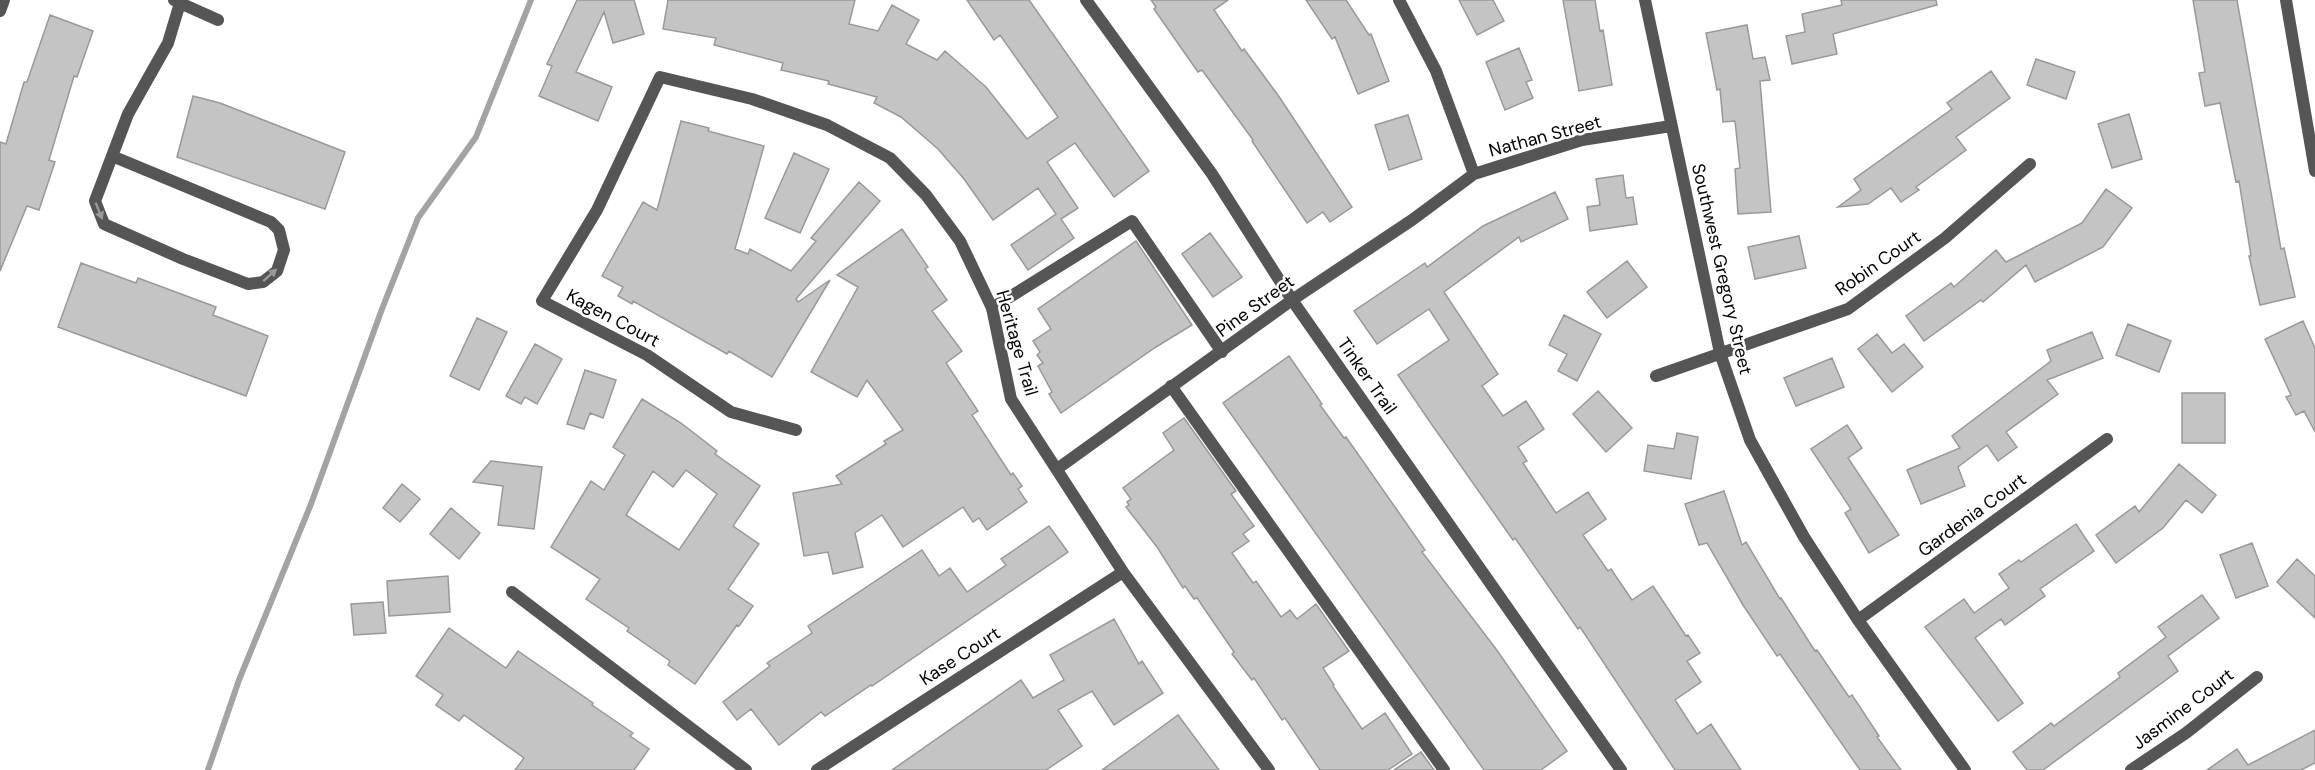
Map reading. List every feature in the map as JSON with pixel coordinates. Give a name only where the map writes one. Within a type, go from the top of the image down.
[{"type":"street","points":[[0,11],[4,0]]},
{"type":"street","name":"Tinker Trail","points":[[1086,0],[1212,174],[1292,300],[1614,768]]},
{"type":"street","name":"Nathan Street","points":[[1399,0],[1436,71],[1474,174],[1582,140],[1671,126]]},
{"type":"street","name":"Southwest Gregory Street","points":[[1647,0],[1671,126],[1720,353],[1750,440],[1804,537],[1858,620],[1965,770]]},
{"type":"street","points":[[2286,0],[2315,171]]},
{"type":"street","points":[[112,156],[271,222],[279,230],[284,250],[277,271],[263,282],[248,284],[183,259],[104,224],[95,201],[112,156],[128,114],[168,43],[178,1],[218,20]]},
{"type":"street","name":"Heritage Trail","points":[[660,77],[752,99],[827,125],[890,158],[926,195],[960,241],[992,308],[1011,399],[1123,572],[1269,770]]},
{"type":"street","name":"Kagen Court","points":[[660,77],[597,210],[542,301],[647,355],[731,412],[796,430]]},
{"type":"street","name":"Robin Court","points":[[1656,376],[1848,309],[1945,238],[2030,164]]},
{"type":"street","name":"Pine Street","points":[[1057,469],[1292,300],[1412,220],[1474,174]]},
{"type":"street","points":[[992,308],[1132,221],[1222,352]]},
{"type":"street","points":[[1171,386],[1444,770]]},
{"type":"street","name":"Gardenia Court","points":[[1858,620],[2107,439]]},
{"type":"street","name":"Kase Court","points":[[817,770],[1123,572]]},
{"type":"street","points":[[512,592],[746,770]]},
{"type":"street","name":"Jasmine Court","points":[[2132,770],[2186,733],[2256,677]]},
{"type":"building","points":[[577,0],[634,0],[644,34],[613,43],[604,12],[576,72],[612,87],[598,121],[539,96],[552,66],[547,64]]},
{"type":"building","points":[[668,0],[855,0],[849,24],[878,31],[892,5],[919,20],[906,44],[937,60],[945,51],[986,87],[1027,139],[1058,117],[1000,35],[994,40],[967,0],[1029,0],[1149,171],[1114,197],[1075,143],[1047,162],[1078,208],[1061,219],[1074,238],[1028,270],[1011,245],[1056,214],[1038,188],[993,220],[964,179],[938,149],[901,117],[874,103],[877,97],[828,84],[829,81],[781,70],[783,63],[714,45],[716,38],[663,29]]},
{"type":"building","points":[[1151,0],[1228,0],[1214,10],[1242,51],[1244,49],[1280,98],[1352,207],[1330,222],[1323,212],[1307,223],[1253,140],[1202,70],[1198,72],[1154,9],[1156,7]]},
{"type":"building","points":[[1306,0],[1346,0],[1369,35],[1371,34],[1389,81],[1358,94],[1335,37],[1332,39]]},
{"type":"building","points":[[1459,0],[1493,0],[1504,21],[1477,35]]},
{"type":"building","points":[[1563,0],[1595,0],[1600,31],[1603,30],[1612,85],[1579,91]]},
{"type":"building","points":[[1841,0],[1936,0],[1937,5],[1833,34],[1837,54],[1792,64],[1786,36],[1805,32],[1802,14],[1842,5]]},
{"type":"building","points":[[2193,0],[2237,0],[2281,249],[2284,248],[2295,297],[2260,305],[2249,256],[2251,256],[2239,181],[2236,182],[2220,103],[2205,106],[2199,73],[2205,72]]},
{"type":"building","points":[[50,15],[93,31],[77,77],[74,76],[49,160],[55,162],[39,210],[27,206],[0,271],[0,142],[6,144],[24,82],[27,82]]},
{"type":"building","points":[[1747,25],[1753,59],[1765,57],[1770,80],[1760,81],[1771,212],[1738,214],[1735,169],[1740,168],[1735,121],[1723,122],[1720,89],[1717,90],[1706,33]]},
{"type":"building","points":[[1519,48],[1532,80],[1526,82],[1533,98],[1505,110],[1486,62]]},
{"type":"building","points":[[2036,59],[2075,72],[2066,99],[2027,85]]},
{"type":"building","points":[[1991,71],[2010,98],[1956,137],[1966,150],[1916,187],[1919,190],[1901,202],[1891,188],[1868,204],[1838,207],[1861,190],[1854,179],[1952,109],[1947,103]]},
{"type":"building","points":[[193,96],[220,103],[345,152],[325,209],[177,157]]},
{"type":"building","points":[[2129,114],[2142,159],[2112,168],[2098,124]]},
{"type":"building","points":[[1408,115],[1422,159],[1389,170],[1375,125]]},
{"type":"building","points":[[681,121],[764,146],[735,249],[748,254],[750,249],[791,271],[816,241],[811,238],[859,182],[880,201],[796,299],[798,302],[830,280],[772,377],[729,351],[727,354],[633,301],[632,304],[618,296],[623,287],[602,276],[643,202],[657,210]]},
{"type":"building","points":[[794,153],[829,169],[800,233],[765,218]]},
{"type":"building","points":[[1623,175],[1626,198],[1633,197],[1637,224],[1590,231],[1587,207],[1600,205],[1596,179]]},
{"type":"building","points":[[2106,189],[2132,208],[2103,247],[2035,282],[2026,265],[1983,302],[1981,300],[1924,341],[1906,316],[1951,283],[1954,287],[1996,250],[2006,262],[2082,223]]},
{"type":"building","points":[[1555,192],[1568,219],[1521,242],[1519,237],[1444,292],[1498,374],[1482,386],[1503,416],[1526,401],[1544,429],[1518,447],[1527,461],[1523,463],[1556,513],[1588,492],[1606,519],[1583,535],[1608,571],[1611,569],[1632,600],[1653,586],[1700,653],[1687,661],[1701,682],[1675,700],[1697,734],[1711,724],[1741,770],[1675,770],[1580,627],[1578,629],[1515,538],[1513,540],[1398,375],[1449,340],[1429,309],[1377,344],[1354,311],[1425,263],[1427,267],[1483,226]]},
{"type":"building","points":[[902,229],[928,267],[925,269],[947,300],[932,311],[962,351],[946,363],[978,411],[972,415],[1011,475],[1013,473],[1022,486],[1018,489],[1027,502],[987,530],[979,518],[973,522],[963,507],[903,547],[882,515],[855,533],[863,567],[833,574],[828,552],[804,556],[793,493],[842,484],[836,476],[886,444],[884,441],[903,430],[867,380],[857,397],[811,372],[858,287],[837,275]]},
{"type":"building","points":[[1210,233],[1242,277],[1213,297],[1182,254]]},
{"type":"building","points":[[1799,236],[1806,268],[1755,279],[1748,247]]},
{"type":"building","points":[[1136,241],[1192,325],[1156,347],[1061,413],[1049,394],[1052,392],[1038,366],[1043,363],[1037,355],[1040,352],[1033,341],[1051,329],[1038,309]]},
{"type":"building","points":[[1627,261],[1647,287],[1607,318],[1587,292]]},
{"type":"building","points":[[81,263],[136,283],[138,278],[216,307],[213,315],[268,336],[246,396],[58,327]]},
{"type":"building","points":[[1564,315],[1601,334],[1577,381],[1558,371],[1567,354],[1549,345]]},
{"type":"building","points":[[477,318],[507,332],[479,390],[450,376]]},
{"type":"building","points":[[2303,321],[2315,348],[2315,432],[2304,411],[2296,415],[2286,397],[2291,395],[2265,339]]},
{"type":"building","points":[[2128,324],[2171,341],[2159,372],[2116,355]]},
{"type":"building","points":[[2092,332],[2103,358],[2047,380],[2058,394],[2006,432],[2017,447],[1998,461],[1987,445],[1958,467],[1965,486],[1921,504],[1907,470],[1960,448],[1952,436],[2051,361],[2047,350]]},
{"type":"building","points":[[1877,334],[1892,353],[1904,344],[1923,367],[1892,392],[1858,349]]},
{"type":"building","points":[[535,344],[562,359],[537,404],[525,397],[521,404],[506,396]]},
{"type":"building","points":[[1289,356],[1322,404],[1320,405],[1344,438],[1346,437],[1425,550],[1422,552],[1496,649],[1567,751],[1541,770],[1484,770],[1223,403]]},
{"type":"building","points":[[1832,358],[1844,387],[1796,406],[1784,378]]},
{"type":"building","points":[[585,370],[616,380],[603,418],[590,413],[584,429],[567,424]]},
{"type":"building","points":[[1598,391],[1632,428],[1606,452],[1573,414]]},
{"type":"building","points":[[2182,393],[2225,393],[2225,443],[2182,443]]},
{"type":"building","points":[[642,399],[681,423],[717,451],[715,454],[760,486],[733,526],[759,544],[728,589],[753,606],[695,684],[668,665],[670,661],[627,631],[629,628],[586,599],[600,579],[551,547],[591,481],[604,490],[625,455],[613,447]],"holes":[[[686,470],[717,494],[679,550],[626,515],[653,471],[673,487]]]},
{"type":"building","points":[[1184,418],[1236,491],[1231,494],[1254,526],[1243,534],[1249,541],[1232,553],[1253,583],[1256,581],[1281,617],[1290,610],[1297,619],[1316,604],[1349,651],[1323,668],[1333,686],[1362,729],[1385,713],[1412,754],[1388,770],[1320,770],[1285,718],[1282,720],[1254,678],[1252,680],[1232,654],[1234,652],[1197,598],[1194,599],[1185,586],[1183,588],[1157,547],[1126,507],[1129,505],[1127,502],[1131,499],[1123,488],[1174,450],[1163,433]]},
{"type":"building","points":[[1847,425],[1862,448],[1848,458],[1899,535],[1869,553],[1845,513],[1851,509],[1811,449]]},
{"type":"building","points":[[1677,433],[1698,437],[1691,479],[1644,471],[1648,445],[1674,449]]},
{"type":"building","points":[[491,461],[542,467],[534,529],[498,525],[503,486],[473,482]]},
{"type":"building","points":[[2179,464],[2216,495],[2202,513],[2186,500],[2163,528],[2116,563],[2096,535],[2135,506],[2139,512]]},
{"type":"building","points":[[402,484],[420,499],[400,522],[383,508]]},
{"type":"building","points":[[1724,491],[1742,545],[1746,542],[1815,651],[1817,650],[1849,697],[1852,695],[1879,736],[1877,737],[1901,770],[1860,770],[1780,654],[1777,656],[1743,605],[1707,543],[1699,545],[1685,504]]},
{"type":"building","points":[[451,508],[480,533],[459,559],[430,534]]},
{"type":"building","points":[[2076,524],[2094,551],[2040,589],[2045,596],[2005,625],[2001,619],[1975,638],[2023,703],[1998,721],[1925,627],[1964,599],[1974,613],[2009,588],[1999,574],[2019,560],[2021,562]]},
{"type":"building","points":[[1049,526],[1068,552],[872,686],[825,716],[821,712],[779,745],[751,709],[737,720],[723,702],[770,666],[767,663],[812,633],[808,626],[922,550],[939,576],[950,568],[967,592],[1006,565],[1001,559]]},
{"type":"building","points":[[2252,543],[2268,586],[2236,598],[2220,555]]},
{"type":"building","points":[[2297,559],[2315,576],[2315,618],[2277,582]]},
{"type":"building","points":[[448,576],[450,612],[389,616],[387,581]]},
{"type":"building","points":[[2202,595],[2219,618],[2168,656],[2178,671],[2043,770],[2027,770],[2013,752],[2051,723],[2054,726],[2120,677],[2118,673],[2166,637],[2158,627]]},
{"type":"building","points":[[383,602],[386,633],[354,635],[351,604]]},
{"type":"building","points":[[1114,619],[1139,664],[1142,661],[1163,693],[1114,725],[1092,691],[1058,710],[1082,746],[1046,770],[892,770],[1021,680],[1033,698],[1064,680],[1050,655]]},
{"type":"building","points":[[449,628],[506,668],[518,651],[593,703],[592,705],[633,733],[630,736],[649,749],[634,770],[515,770],[524,758],[464,715],[459,721],[436,705],[443,695],[416,676]]},
{"type":"building","points":[[1178,715],[1219,770],[1102,770],[1137,745]]},
{"type":"building","points":[[2315,730],[2315,763],[2301,770],[2207,770],[2237,749],[2248,765]]},
{"type":"building","points":[[1421,752],[1434,770],[1394,770]]},
{"type":"waterway","points":[[208,770],[239,680],[311,504],[382,309],[418,218],[476,137],[531,0]]}]
